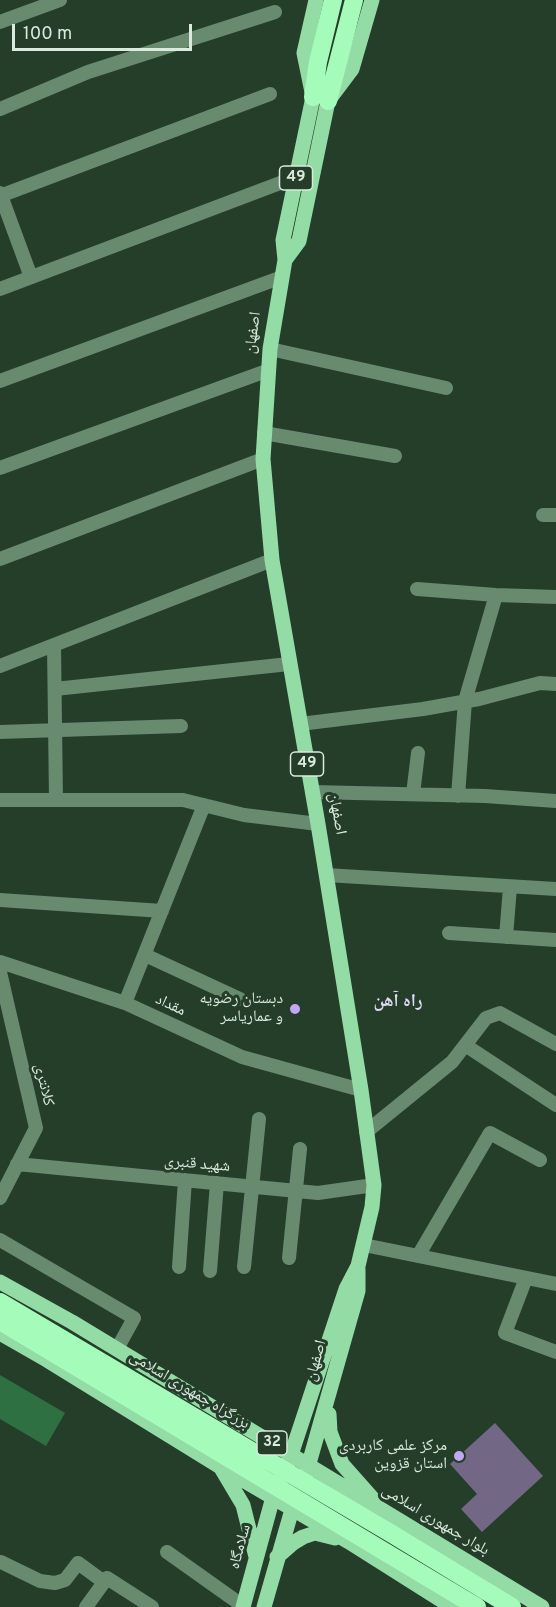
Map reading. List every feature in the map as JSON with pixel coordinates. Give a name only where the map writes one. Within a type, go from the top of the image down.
[{"type":"highway","name":"اصفهان","points":[[320,99],[318,62],[333,0]]},
{"type":"highway","name":"اصفهان","points":[[320,99],[354,0]]},
{"type":"highway","name":"بزرگراه جمهوری اسلامی","points":[[0,1302],[512,1607]]},
{"type":"highway","name":"32","points":[[0,1322],[477,1607]]},
{"type":"main road","points":[[316,0],[304,54],[320,99],[352,69],[372,0]]},
{"type":"main road","name":"اصفهان","points":[[273,1497],[291,1455],[346,1289],[358,1266],[372,1206],[374,1185],[318,824],[272,560],[263,459],[270,349],[285,260],[283,240],[296,177],[320,99]]},
{"type":"main road","name":"اصفهان","points":[[285,260],[299,241],[320,99]]},
{"type":"main road","name":"اصفهان","points":[[291,1507],[309,1467],[358,1291],[358,1266]]},
{"type":"main road","name":"بلوار جمهوری اسلامی","points":[[0,1282],[72,1322],[542,1607]]},
{"type":"main road","points":[[47,1360],[65,1360],[73,1355],[78,1347],[79,1338],[72,1322]]},
{"type":"main road","points":[[0,1333],[349,1542],[452,1607]]},
{"type":"main road","points":[[328,1395],[330,1432],[342,1464],[383,1510]]},
{"type":"main road","points":[[219,1466],[243,1505],[256,1558]]},
{"type":"main road","name":"سلامگاه","points":[[243,1606],[273,1497]]},
{"type":"main road","points":[[264,1607],[291,1507]]},
{"type":"main road","points":[[277,1557],[293,1543],[315,1533],[349,1542]]},
{"type":"main road","points":[[464,1607],[462,1599],[464,1587],[476,1578],[496,1578]]},
{"type":"street","points":[[0,22],[60,0]]},
{"type":"street","points":[[0,109],[88,72],[275,12]]},
{"type":"street","points":[[31,277],[0,195],[270,94]]},
{"type":"street","points":[[0,289],[296,177]]},
{"type":"street","points":[[0,381],[282,277]]},
{"type":"street","points":[[270,349],[446,388]]},
{"type":"street","points":[[0,468],[269,370]]},
{"type":"street","points":[[264,433],[395,456]]},
{"type":"street","points":[[0,559],[263,459]]},
{"type":"street","points":[[0,666],[272,560]]},
{"type":"street","points":[[417,589],[556,597]]},
{"type":"street","points":[[458,796],[465,701],[496,595]]},
{"type":"street","points":[[54,646],[57,800]]},
{"type":"street","points":[[55,689],[289,664]]},
{"type":"street","points":[[300,724],[423,709],[540,683],[556,684]]},
{"type":"street","points":[[0,732],[181,726]]},
{"type":"street","points":[[413,794],[418,753]]},
{"type":"street","points":[[312,792],[556,801]]},
{"type":"street","points":[[0,800],[183,800],[244,815],[318,824]]},
{"type":"street","points":[[125,1004],[204,805]]},
{"type":"street","points":[[326,875],[556,889]]},
{"type":"street","points":[[506,937],[510,887]]},
{"type":"street","points":[[0,900],[162,910]]},
{"type":"street","points":[[450,933],[556,940]]},
{"type":"street","points":[[145,955],[240,999]]},
{"type":"street","name":"مقداد","points":[[0,962],[125,1004],[242,1057],[361,1090]]},
{"type":"street","name":"کلانتری","points":[[0,972],[36,1128],[0,1198]]},
{"type":"street","points":[[366,1132],[452,1062],[486,1018],[500,1013],[556,1044]]},
{"type":"street","points":[[465,1045],[556,1105]]},
{"type":"street","points":[[243,1267],[259,1119]]},
{"type":"street","points":[[418,1256],[490,1133],[540,1160]]},
{"type":"street","points":[[289,1258],[300,1149]]},
{"type":"street","name":"شهید قنبری","points":[[17,1164],[318,1193],[374,1185]]},
{"type":"street","points":[[179,1267],[185,1180]]},
{"type":"street","points":[[210,1271],[217,1183]]},
{"type":"street","points":[[0,1240],[134,1318],[117,1349]]},
{"type":"street","points":[[364,1245],[556,1284]]},
{"type":"street","points":[[526,1278],[505,1333],[556,1352]]},
{"type":"street","points":[[167,1552],[243,1606]]},
{"type":"street","points":[[1,1562],[40,1581],[55,1582],[65,1580],[78,1563],[104,1582]]},
{"type":"street","points":[[87,1607],[107,1578],[152,1607]]},
{"type":"green space","points":[[0,1375],[65,1413],[46,1446],[0,1419]]},
{"type":"building","points":[[495,1423],[543,1476],[482,1532],[461,1509],[477,1494],[450,1464]]},
{"type":"place","name":"دبستان رضویه و عماریاسر","points":[[295,1009]]},
{"type":"place","name":"مرکز علمی کاربردی استان قزوین","points":[[459,1456]]},
{"type":"district","name":"راه آهن","points":[[398,1002]]}]
